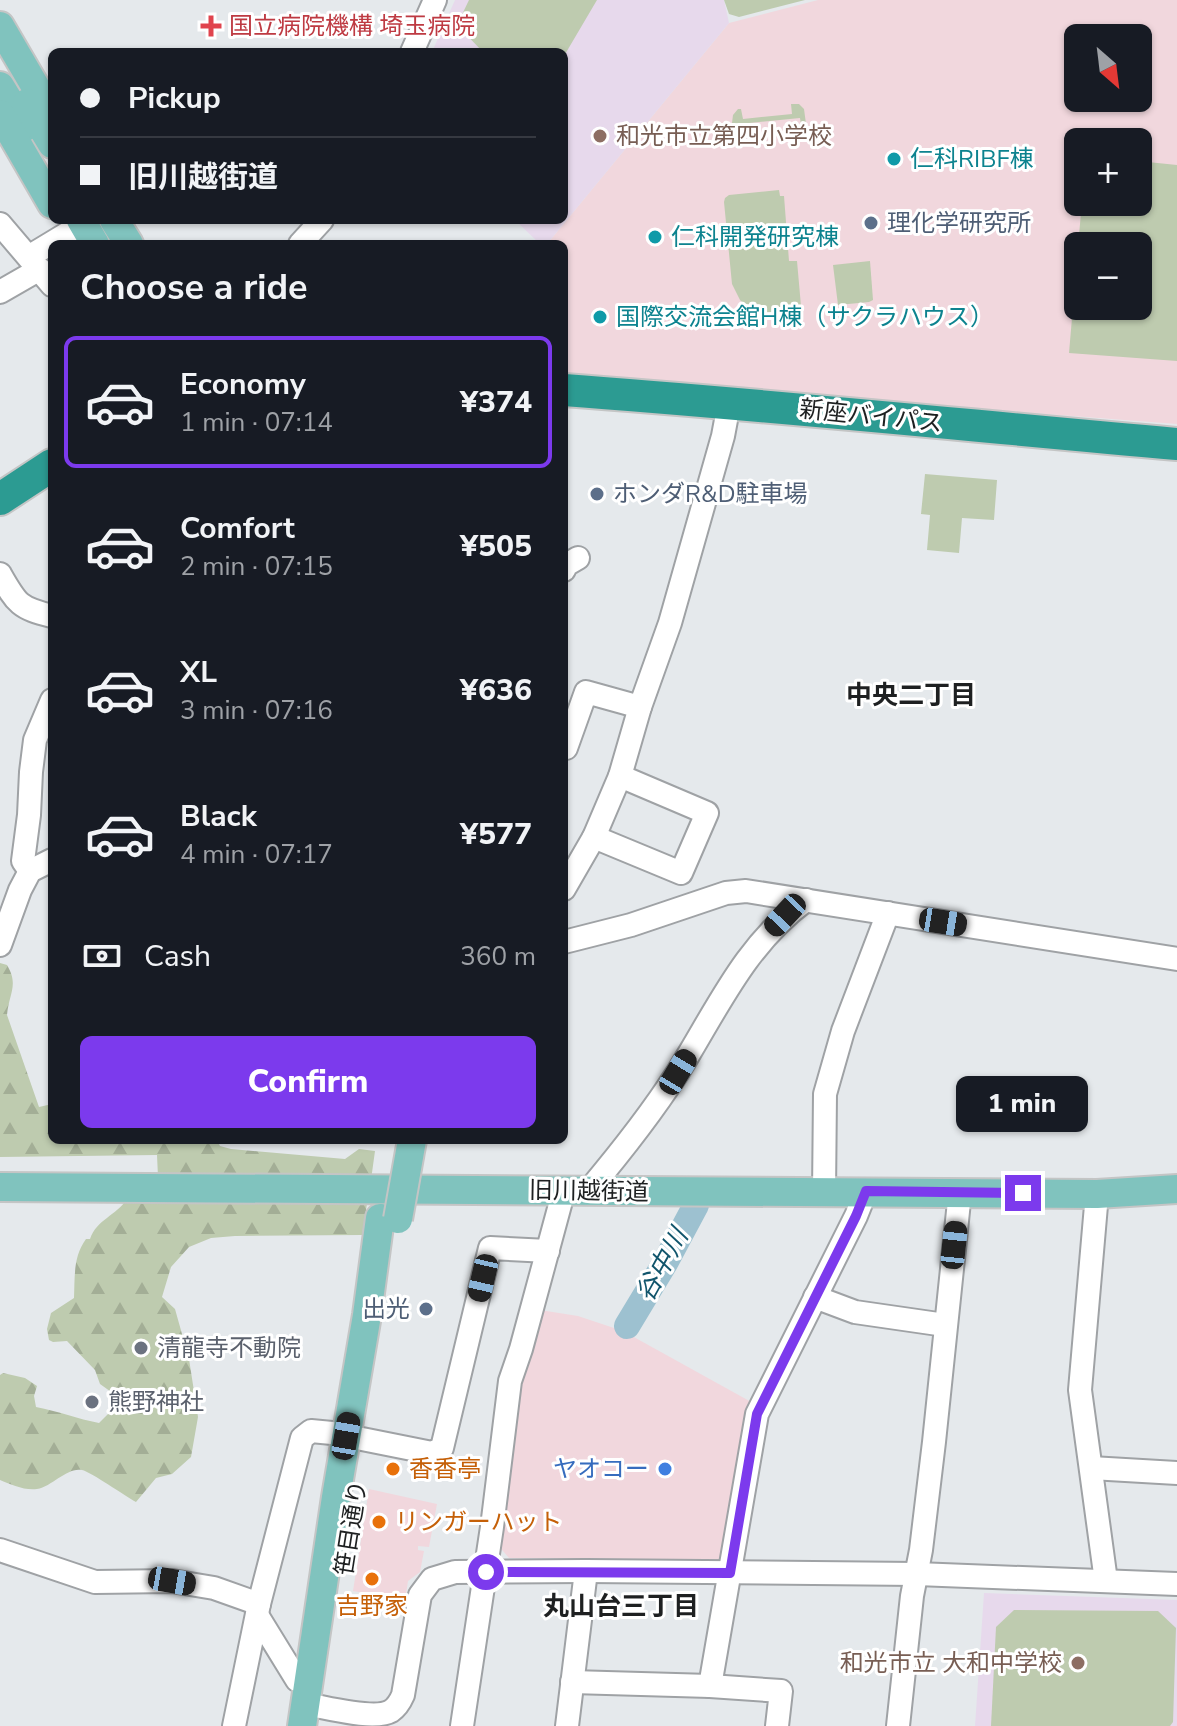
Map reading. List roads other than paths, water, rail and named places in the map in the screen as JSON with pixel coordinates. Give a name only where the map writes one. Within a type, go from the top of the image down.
[{"type":"highway","name":"新座バイパス","points":[[568,390],[1177,444]]},
{"type":"highway","name":"新座バイパス","points":[[568,406],[1177,459]]},
{"type":"highway","points":[[0,499],[48,468]]},
{"type":"highway","points":[[0,518],[48,488]]},
{"type":"main road","points":[[0,26],[48,108]]},
{"type":"main road","points":[[0,58],[48,137]]},
{"type":"main road","points":[[0,86],[48,165]]},
{"type":"main road","points":[[0,114],[48,197]]},
{"type":"main road","points":[[71,229],[89,240]]},
{"type":"main road","name":"笹目通り","points":[[389,1218],[392,1144]]},
{"type":"main road","name":"笹目通り","points":[[311,1709],[356,1438],[367,1315],[389,1218],[411,1144]]},
{"type":"main road","name":"旧川越街道","points":[[0,1187],[1097,1194],[1177,1189]]},
{"type":"street","points":[[414,48],[435,0]]},
{"type":"street","points":[[0,224],[41,270],[0,292]]},
{"type":"street","points":[[304,240],[318,224]]},
{"type":"street","points":[[568,882],[594,837],[620,776],[640,707],[670,623],[726,420]]},
{"type":"street","points":[[0,574],[22,607],[48,615]]},
{"type":"street","points":[[568,742],[586,692],[640,707]]},
{"type":"street","points":[[30,871],[23,861],[31,772],[35,740],[48,709]]},
{"type":"street","points":[[594,837],[681,873],[707,813],[620,776]]},
{"type":"street","points":[[0,945],[30,871],[48,862]]},
{"type":"street","points":[[568,941],[631,925],[726,893],[756,892],[1177,959]]},
{"type":"street","points":[[462,1726],[486,1572],[510,1381],[548,1251],[577,1190],[629,1142],[649,1115],[754,949],[785,915],[806,900]]},
{"type":"street","points":[[824,1193],[825,1094],[843,1031],[888,913]]},
{"type":"street","points":[[710,1686],[757,1414],[866,1191]]},
{"type":"street","points":[[898,1726],[910,1610],[921,1550],[934,1442],[960,1192]]},
{"type":"street","points":[[1097,1194],[1080,1390],[1106,1581]]},
{"type":"street","points":[[234,1726],[258,1610],[302,1438],[311,1431],[432,1453],[442,1448],[490,1248],[548,1251]]},
{"type":"street","points":[[815,1297],[855,1312],[945,1325]]},
{"type":"street","points":[[1091,1468],[1177,1473]]},
{"type":"street","points":[[0,1550],[95,1582],[172,1581],[214,1588],[258,1610],[311,1709],[386,1714],[399,1718],[420,1595],[432,1579],[443,1574],[586,1571],[917,1574],[1177,1584]]},
{"type":"street","points":[[567,1726],[586,1571]]},
{"type":"street","points":[[572,1682],[781,1691],[777,1726]]},
{"type":"waterway","name":"谷中川","points":[[627,1326],[696,1205]]},
{"type":"place","name":"国立病院機構 埼玉病院","points":[[211,26]]},
{"type":"place","name":"和光市立第四小学校","points":[[600,136]]},
{"type":"place","name":"仁科RIBF棟","points":[[894,159]]},
{"type":"place","name":"理化学研究所","points":[[871,223]]},
{"type":"place","name":"仁科開発研究棟","points":[[655,237]]},
{"type":"place","name":"国際交流会館H棟（サクラハウス）","points":[[600,317]]},
{"type":"place","name":"ホンダR&D駐車場","points":[[597,494]]},
{"type":"place","name":"出光","points":[[426,1309]]},
{"type":"place","name":"清龍寺不動院","points":[[141,1348]]},
{"type":"place","name":"熊野神社","points":[[92,1402]]},
{"type":"place","name":"香香亭","points":[[393,1469]]},
{"type":"place","name":"ヤオコー","points":[[665,1469]]},
{"type":"place","name":"リンガーハット","points":[[379,1522]]},
{"type":"place","name":"吉野家","points":[[372,1579]]},
{"type":"place","name":"和光市立 大和中学校","points":[[1078,1663]]},
{"type":"district","name":"中央二丁目","points":[[911,695]]},
{"type":"district","name":"丸山台三丁目","points":[[621,1606]]}]
